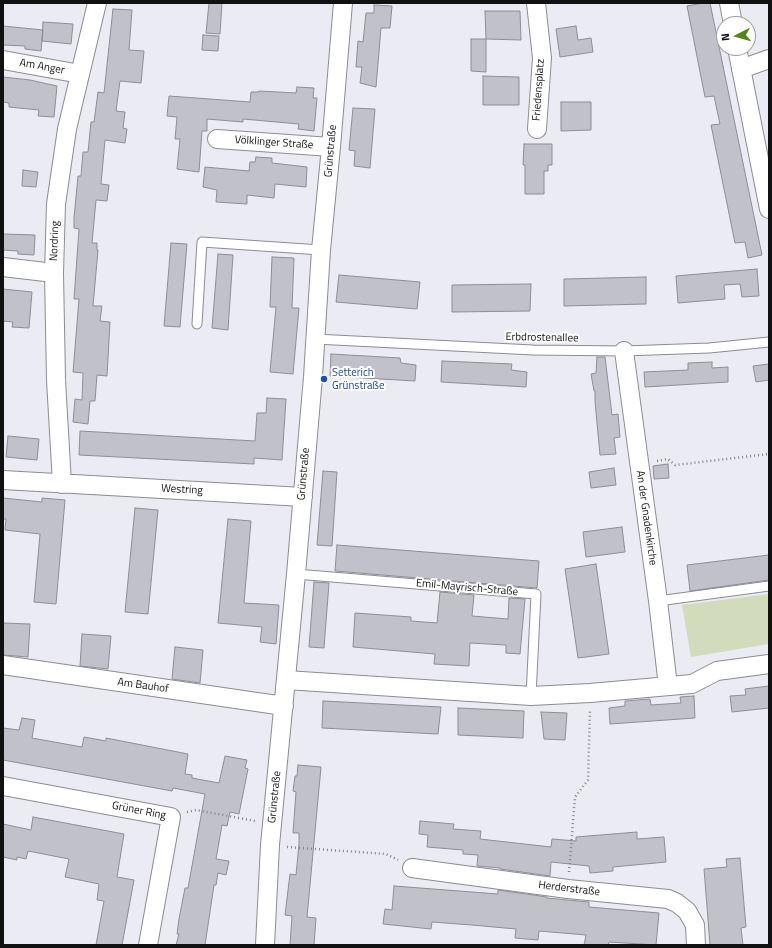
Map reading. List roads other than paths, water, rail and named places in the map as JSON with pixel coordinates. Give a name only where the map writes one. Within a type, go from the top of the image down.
[{"type":"street","name":"Nordring","points":[[62,484],[56,380],[54,273],[56,204],[67,129],[97,3]]},
{"type":"street","name":"Grünstraße","points":[[265,945],[270,845],[303,497],[321,250],[332,147],[343,3]]},
{"type":"street","name":"Friedensplatz","points":[[536,3],[542,58],[537,129]]},
{"type":"street","points":[[729,3],[731,16]]},
{"type":"street","points":[[739,56],[769,209]]},
{"type":"street","name":"Am Anger","points":[[3,60],[80,74]]},
{"type":"street","points":[[741,69],[769,60]]},
{"type":"street","name":"Völklinger Straße","points":[[216,139],[332,147]]},
{"type":"street","points":[[3,267],[54,273]]},
{"type":"street","name":"An der Gnadenkirche","points":[[624,351],[638,464],[658,600],[668,686]]},
{"type":"street","name":"Westring","points":[[3,480],[303,497]]},
{"type":"street","points":[[286,680],[530,696],[590,693],[692,684],[717,671],[769,664]]},
{"type":"street","name":"Am Bauhof","points":[[3,665],[284,706]]},
{"type":"street","name":"Grüner Ring","points":[[3,786],[171,817],[148,945]]},
{"type":"street","name":"Herderstraße","points":[[412,868],[568,889],[668,899],[677,903],[687,911],[695,925],[696,945]]},
{"type":"lane","points":[[196,324],[202,242],[321,250]]},
{"type":"lane","name":"Erbdrostenallee","points":[[315,339],[533,350],[624,351],[709,348],[769,342]]},
{"type":"lane","name":"Emil-Mayrisch-Straße","points":[[296,574],[536,594],[530,696]]},
{"type":"lane","points":[[658,600],[769,586]]},
{"type":"place","name":"Setterich Grünstraße","points":[[324,379]]}]
